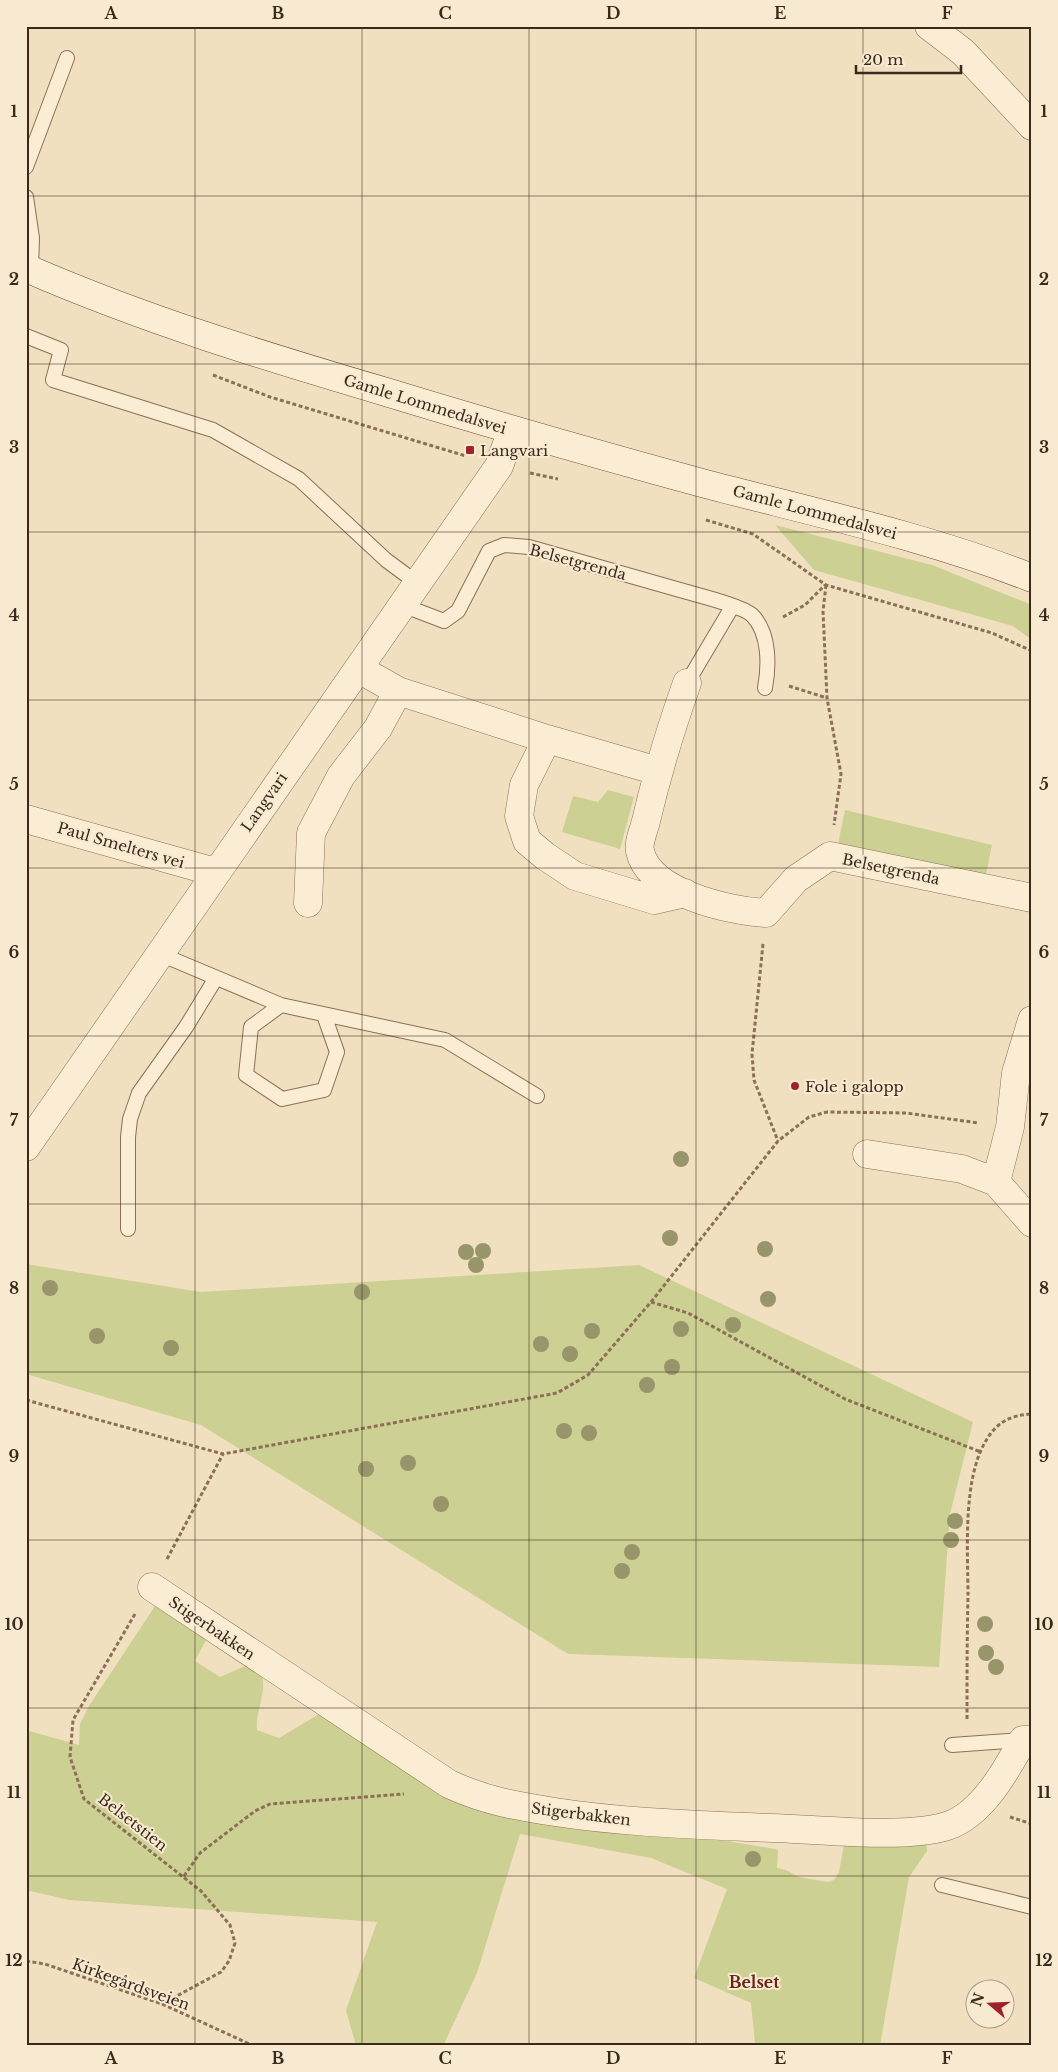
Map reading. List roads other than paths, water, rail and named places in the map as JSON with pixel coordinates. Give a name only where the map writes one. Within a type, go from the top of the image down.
[{"type":"street","points":[[929,26],[962,52],[1032,126]]},
{"type":"street","name":"Gamle Lommedalsvei","points":[[29,269],[101,300],[182,329],[512,430],[746,495],[895,532],[1032,578]]},
{"type":"street","name":"Langvari","points":[[26,1147],[215,872],[359,669],[499,466],[512,430]]},
{"type":"street","points":[[359,669],[398,691],[547,739],[658,771]]},
{"type":"street","points":[[685,893],[662,882],[644,863],[639,848],[658,771],[688,683]]},
{"type":"street","points":[[308,903],[311,833],[341,776],[378,728],[398,691]]},
{"type":"street","points":[[547,739],[524,785],[519,816],[527,841],[544,856],[574,876],[654,900],[685,893]]},
{"type":"street","name":"Paul Smelters vei","points":[[26,819],[215,872]]},
{"type":"street","name":"Belsetgrenda","points":[[685,893],[737,911],[766,913],[796,879],[830,856],[1032,898]]},
{"type":"street","points":[[996,1182],[1010,1127],[1016,1073],[1032,1020]]},
{"type":"street","points":[[867,1154],[962,1170],[996,1182],[1032,1223]]},
{"type":"street","name":"Stigerbakken","points":[[152,1588],[449,1784],[476,1797],[517,1806],[585,1816],[675,1824],[853,1832],[917,1832],[948,1826],[973,1810],[1002,1778],[1028,1740]]},
{"type":"lane","points":[[26,167],[67,58]]},
{"type":"lane","points":[[26,197],[32,238],[29,269]]},
{"type":"lane","points":[[26,336],[61,350],[53,380],[213,430],[299,479],[386,560],[417,583]]},
{"type":"lane","name":"Belsetgrenda","points":[[402,605],[444,621],[458,611],[489,551],[504,545],[529,547],[732,607],[751,615],[760,630],[767,653],[769,668],[766,684]]},
{"type":"lane","points":[[688,683],[732,607]]},
{"type":"lane","points":[[160,954],[281,1005],[445,1040],[537,1096]]},
{"type":"lane","points":[[128,1229],[128,1137],[130,1119],[139,1094],[186,1027],[216,978]]},
{"type":"lane","points":[[281,1005],[251,1027],[246,1075],[282,1099],[324,1090],[337,1052],[324,1014]]},
{"type":"lane","points":[[952,1745],[1028,1740]]},
{"type":"lane","points":[[942,1885],[1032,1908]]},
{"type":"place","name":"Langvari","points":[[470,450]]},
{"type":"place","name":"Fole i galopp","points":[[795,1086]]},
{"type":"district","name":"Belset","points":[[754,1982]]}]
